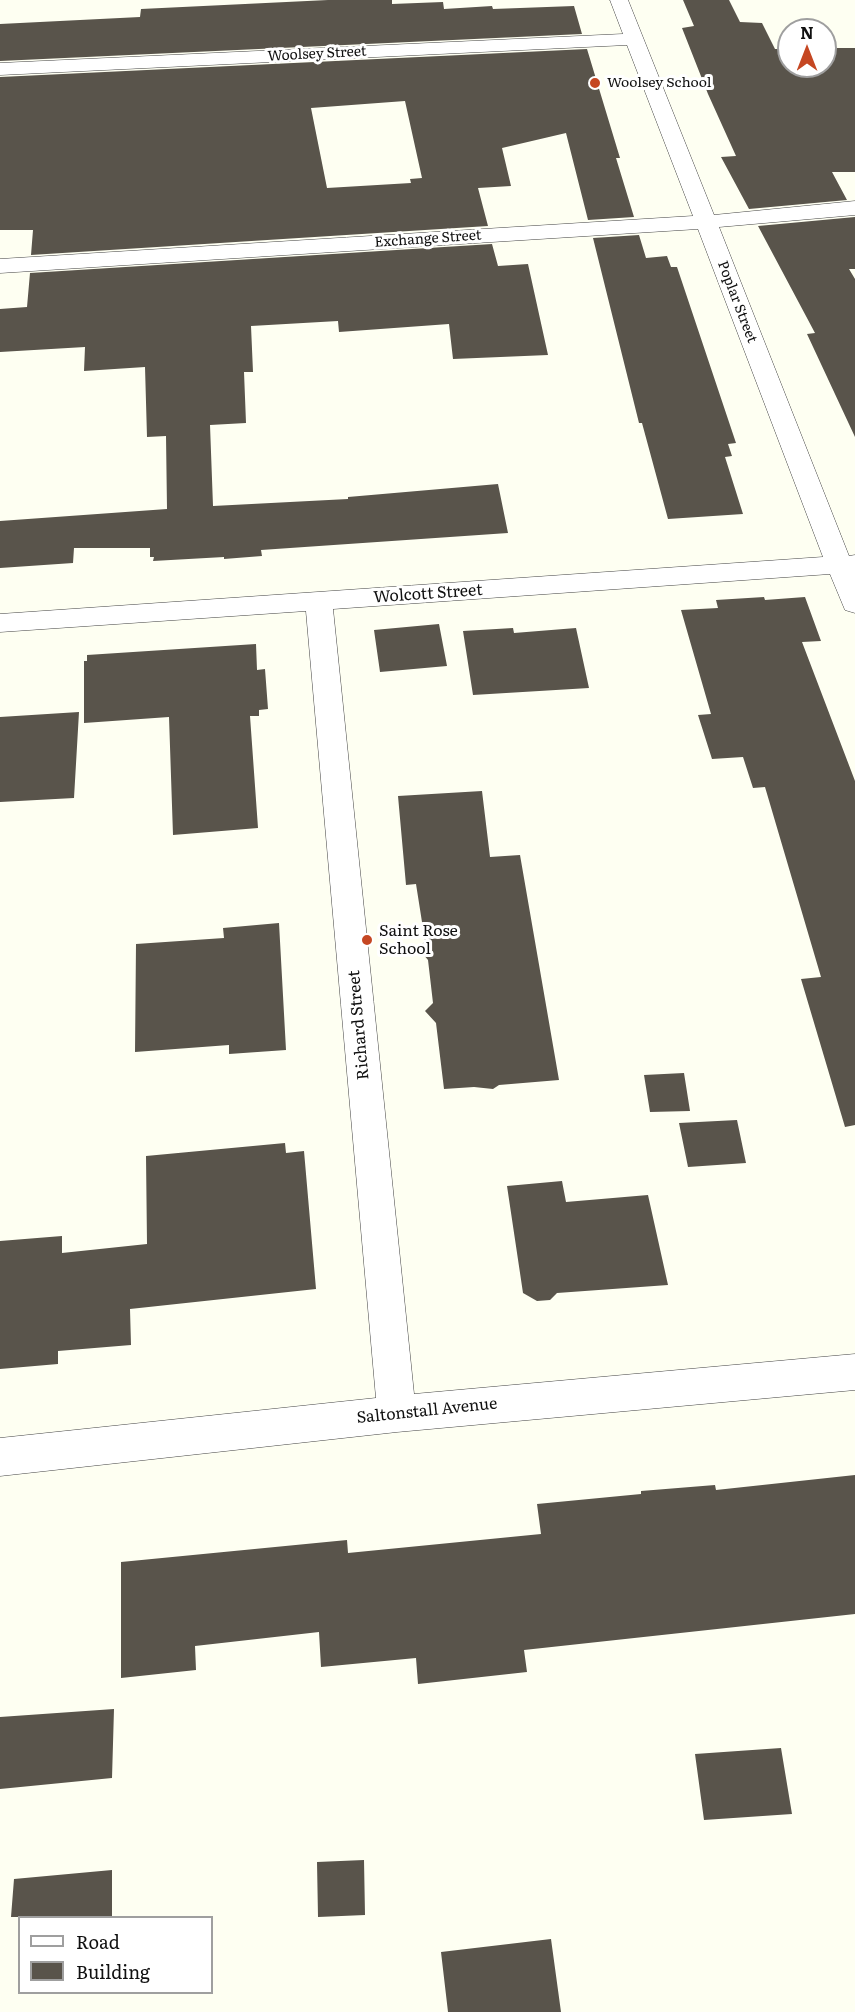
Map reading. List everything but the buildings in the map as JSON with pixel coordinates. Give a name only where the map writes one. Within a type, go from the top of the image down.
[{"type":"street","name":"Poplar Street","points":[[619,0],[705,222],[847,565],[855,604]]},
{"type":"street","name":"Woolsey Street","points":[[0,69],[634,39]]},
{"type":"street","name":"Exchange Street","points":[[0,266],[705,222],[855,208]]},
{"type":"street","name":"Wolcott Street","points":[[0,623],[847,565]]},
{"type":"street","name":"Richard Street","points":[[319,601],[397,1414]]},
{"type":"street","name":"Saltonstall Avenue","points":[[0,1457],[397,1414],[855,1372]]},
{"type":"place","name":"Woolsey School","points":[[595,83]]},
{"type":"place","name":"Saint Rose School","points":[[367,940]]}]
